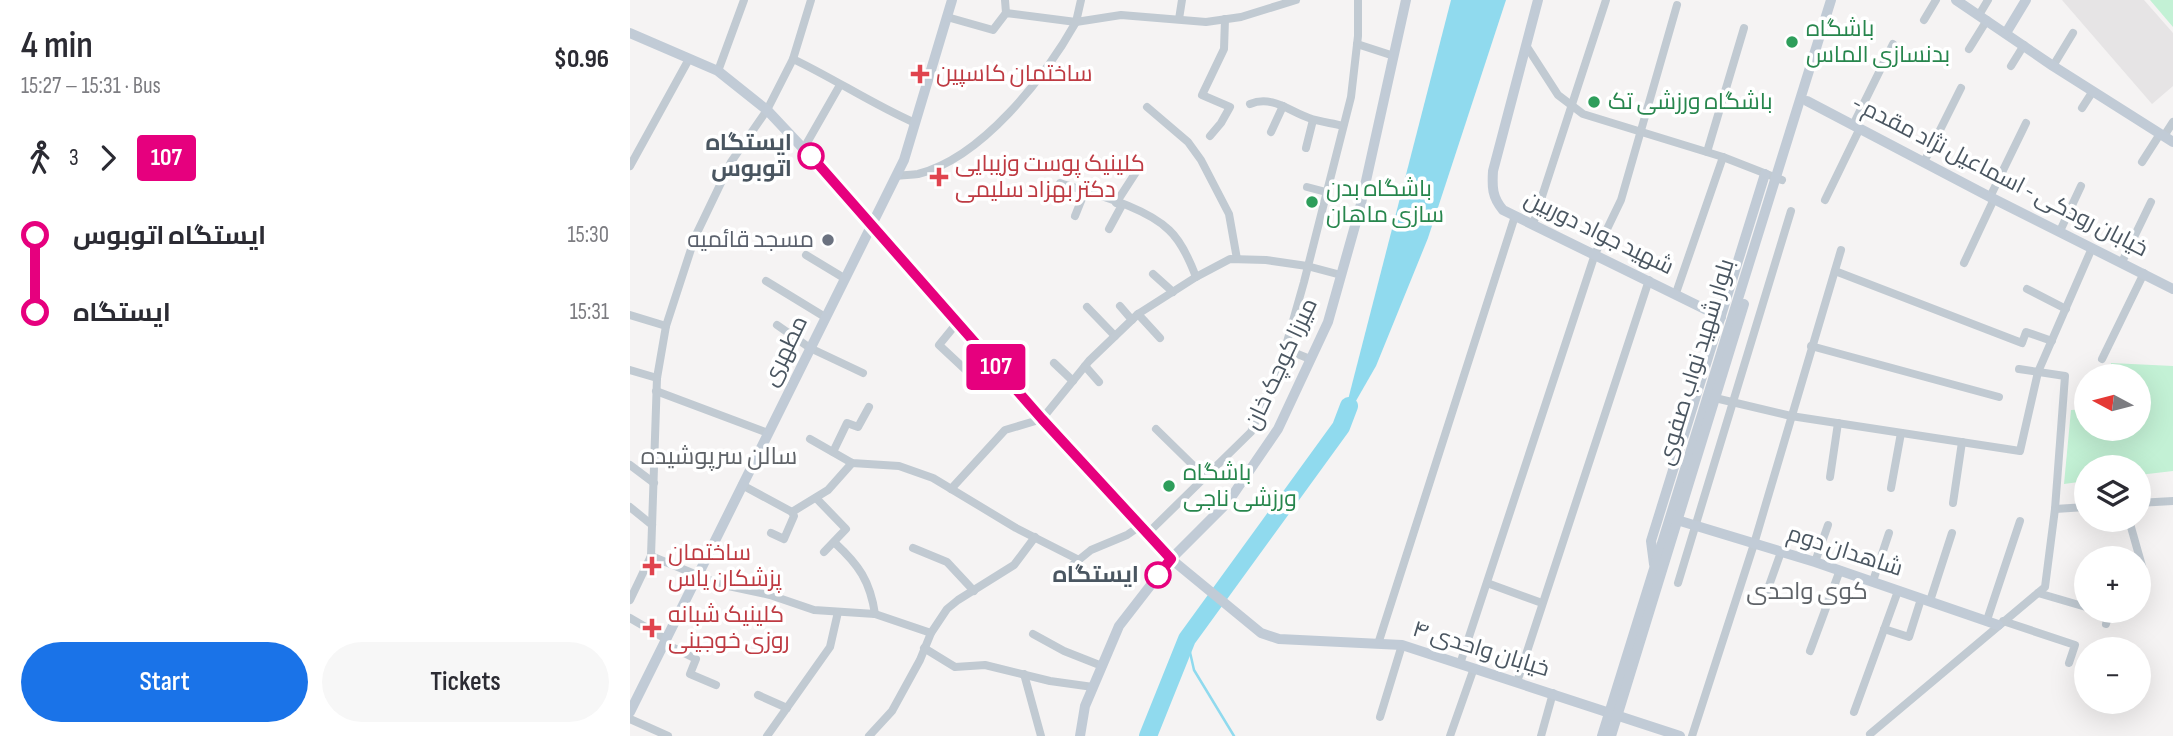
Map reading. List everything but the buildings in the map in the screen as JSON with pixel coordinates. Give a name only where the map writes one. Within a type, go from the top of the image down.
[{"type":"main road","name":"مطهری","points":[[630,712],[904,160],[952,0]]},
{"type":"main road","name":"میرزا کوچک خان","points":[[1080,736],[1084,706],[1118,626],[1171,559],[1235,492],[1278,429],[1328,322],[1360,208],[1406,0]]},
{"type":"main road","name":"شهید جواد دوربین","points":[[1538,0],[1493,172],[1492,189],[1497,202],[1503,210],[1721,317]]},
{"type":"main road","name":"بلوار شهید نواب صفوی","points":[[1613,715],[1654,569],[1831,0]]},
{"type":"main road","name":"بلوار شهید نواب صفوی","points":[[1605,735],[1678,520],[1715,398],[1774,177],[1807,101],[1838,0]]},
{"type":"main road","points":[[1956,0],[2053,66],[2166,137]]},
{"type":"main road","points":[[2007,33],[2026,0]]},
{"type":"main road","points":[[630,33],[718,71],[767,110],[861,210],[870,225],[1042,419],[1171,559]]},
{"type":"main road","name":"- خیابان رودکی - اسماعیل نژاد مقدم","points":[[1807,101],[1992,198],[2172,287]]},
{"type":"main road","points":[[1654,569],[1651,541],[1721,317],[1774,177]]},
{"type":"main road","name":"شاهدان دوم","points":[[1678,520],[1996,622]]},
{"type":"main road","name":"خیابان واحدی ۴","points":[[1171,559],[1255,629],[1279,639],[1402,645],[1675,735]]},
{"type":"main road","points":[[1583,704],[1596,716],[1605,735]]},
{"type":"street","points":[[718,71],[744,0]]},
{"type":"street","points":[[630,600],[651,556],[656,391],[666,326],[695,237],[731,162],[767,110],[793,59],[811,0]]},
{"type":"street","points":[[947,17],[993,30],[1006,13],[1006,0]]},
{"type":"street","points":[[896,176],[918,174],[951,160],[996,126],[1042,76],[1076,22],[1081,0]]},
{"type":"street","points":[[1178,19],[1182,0]]},
{"type":"street","points":[[1006,13],[1076,22],[1121,15],[1206,22],[1263,11],[1295,0]]},
{"type":"street","points":[[1070,567],[1091,550],[1144,530],[1205,477],[1251,432],[1285,349],[1343,126],[1357,44],[1358,0]]},
{"type":"street","points":[[1533,224],[1606,0]]},
{"type":"street","points":[[1924,20],[1936,0]]},
{"type":"street","points":[[1969,48],[1988,0]]},
{"type":"street","points":[[1460,664],[1595,254],[1621,200],[1678,5]]},
{"type":"street","points":[[1210,136],[1230,107],[1202,95],[1224,49],[1225,19]]},
{"type":"street","points":[[1707,152],[1744,27]]},
{"type":"street","points":[[2053,66],[2073,33]]},
{"type":"street","points":[[1357,44],[1394,56]]},
{"type":"street","points":[[1825,200],[1893,44]]},
{"type":"street","points":[[2011,66],[2024,45]]},
{"type":"street","points":[[1527,47],[1558,95],[1583,114],[1723,157],[1774,177]]},
{"type":"street","points":[[630,166],[689,59]]},
{"type":"street","points":[[793,59],[834,78],[840,85],[880,108],[915,123]]},
{"type":"street","points":[[804,148],[840,85]]},
{"type":"street","points":[[1924,162],[1961,88]]},
{"type":"street","points":[[2082,108],[2093,91]]},
{"type":"street","points":[[1250,104],[1264,101],[1283,106],[1313,120],[1343,126]]},
{"type":"street","points":[[1271,132],[1283,106]]},
{"type":"street","points":[[1147,107],[1188,142],[1201,160],[1229,214],[1237,259]]},
{"type":"street","points":[[1306,148],[1313,120]]},
{"type":"street","points":[[2143,162],[2166,137],[2173,121]]},
{"type":"street","points":[[1964,263],[2026,123]]},
{"type":"street","points":[[1676,293],[1723,157]]},
{"type":"street","points":[[1108,229],[1138,169]]},
{"type":"street","points":[[1060,183],[1150,215],[1170,231],[1189,260],[1196,277]]},
{"type":"street","points":[[2060,231],[2081,186]]},
{"type":"street","points":[[1307,187],[1326,192]]},
{"type":"street","points":[[1075,216],[1085,191]]},
{"type":"street","points":[[2122,262],[2151,202]]},
{"type":"street","points":[[1678,583],[1791,211]]},
{"type":"street","points":[[1378,644],[1515,216]]},
{"type":"street","points":[[1715,398],[1791,416],[2020,451],[2038,372],[2092,248]]},
{"type":"street","points":[[1692,736],[1754,544],[1841,250]]},
{"type":"street","points":[[806,255],[844,278]]},
{"type":"street","points":[[951,489],[1005,430],[1042,419],[1084,366],[1135,317],[1196,277],[1230,259],[1307,266],[1341,275]]},
{"type":"street","points":[[1835,271],[2022,343],[2026,332],[2052,341]]},
{"type":"street","points":[[2102,359],[2144,273]]},
{"type":"street","points":[[1153,274],[1173,292]]},
{"type":"street","points":[[1517,682],[1649,280]]},
{"type":"street","points":[[766,281],[825,317]]},
{"type":"street","points":[[2026,289],[2066,309]]},
{"type":"street","points":[[1120,306],[1160,338]]},
{"type":"street","points":[[1087,307],[1115,336]]},
{"type":"street","points":[[630,315],[666,326]]},
{"type":"street","points":[[957,323],[939,345],[969,373]]},
{"type":"street","points":[[777,326],[810,348],[863,373]]},
{"type":"street","points":[[1811,346],[1999,397]]},
{"type":"street","points":[[1285,349],[1310,359]]},
{"type":"street","points":[[1054,363],[1073,381]]},
{"type":"street","points":[[1084,366],[1099,382]]},
{"type":"street","points":[[1870,734],[1996,622],[2045,587],[2055,509],[2065,376],[2019,369]]},
{"type":"street","points":[[630,370],[657,378]]},
{"type":"street","points":[[656,391],[768,433]]},
{"type":"street","points":[[833,452],[847,423],[858,427],[869,407]]},
{"type":"street","points":[[1830,477],[1838,423]]},
{"type":"street","points":[[1156,429],[1205,477]]},
{"type":"street","points":[[1891,488],[1900,433]]},
{"type":"street","points":[[810,439],[852,463],[899,466],[933,478],[1079,560]]},
{"type":"street","points":[[1953,503],[1962,442]]},
{"type":"street","points":[[792,512],[817,499],[852,463]]},
{"type":"street","points":[[630,464],[654,483]]},
{"type":"street","points":[[742,485],[792,512],[794,516],[784,539],[771,533]]},
{"type":"street","points":[[817,499],[846,529],[824,552]]},
{"type":"street","points":[[2151,502],[2173,501]]},
{"type":"street","points":[[630,507],[652,525]]},
{"type":"street","points":[[2055,509],[2074,508]]},
{"type":"street","points":[[1996,622],[2020,521]]},
{"type":"street","points":[[1815,562],[1828,525]]},
{"type":"street","points":[[1873,582],[1889,533]]},
{"type":"street","points":[[1884,629],[1909,637],[1952,533]]},
{"type":"street","points":[[869,736],[892,711],[931,633],[947,609],[1014,565],[1035,537]]},
{"type":"street","points":[[835,543],[857,564],[872,593],[875,614]]},
{"type":"street","points":[[913,548],[947,562],[974,591]]},
{"type":"street","points":[[1766,594],[1781,552]]},
{"type":"street","points":[[651,556],[697,576],[770,595],[814,610],[875,614],[931,633]]},
{"type":"street","points":[[1810,651],[1840,570]]},
{"type":"street","points":[[630,575],[640,578]]},
{"type":"street","points":[[1487,583],[1542,603]]},
{"type":"street","points":[[1854,712],[1898,591]]},
{"type":"street","points":[[2038,593],[2074,604]]},
{"type":"street","points":[[767,736],[830,647],[838,612]]},
{"type":"street","points":[[630,618],[696,659],[690,674],[716,685]]},
{"type":"street","points":[[1996,622],[2075,645],[2068,663]]},
{"type":"street","points":[[1033,634],[1064,651],[1101,666]]},
{"type":"street","points":[[1380,717],[1402,645]]},
{"type":"street","points":[[924,648],[955,667],[985,665],[1050,681],[1093,687]]},
{"type":"street","points":[[1450,736],[1474,668]]},
{"type":"street","points":[[1024,674],[1041,736]]},
{"type":"street","points":[[1541,736],[1553,694]]},
{"type":"street","points":[[758,695],[787,708]]},
{"type":"street","points":[[630,719],[668,736]]},
{"type":"shaded area","points":[[2062,0],[2144,0],[2173,33],[2173,86],[2152,104]]},
{"type":"green space","points":[[2150,0],[2173,0],[2173,27]]},
{"type":"green space","points":[[2151,365],[2173,366],[2173,471],[2151,474],[2151,455],[2074,455],[2074,483],[2064,484],[2071,410],[2074,410],[2074,441],[2151,441]]},
{"type":"water","points":[[1451,0],[1506,0],[1428,238],[1376,366],[1341,427]]},
{"type":"waterway","points":[[1148,736],[1187,639],[1341,427],[1349,406]]},
{"type":"waterway","points":[[1187,639],[1194,670],[1234,736]]},
{"type":"bus line","name":"107","points":[[811,156],[1042,419],[1171,559],[1158,575]]},
{"type":"place","name":"باشگاه بدنسازی الماس","points":[[1792,42]]},
{"type":"place","name":"ساختمان کاسپین","points":[[920,74]]},
{"type":"place","name":"باشگاه ورزشی تک","points":[[1594,102]]},
{"type":"place","name":"ایستگاه اتوبوس","points":[[811,156]]},
{"type":"place","name":"کلینیک پوست وزیبایی دکتر بهزاد سلیمی","points":[[939,177]]},
{"type":"place","name":"باشگاه بدن سازی ماهان","points":[[1312,202]]},
{"type":"place","name":"مسجد قائمیه","points":[[828,240]]},
{"type":"place","name":"باشگاه ورزشی ناجی","points":[[1169,486]]},
{"type":"place","name":"ساختمان پزشکان یاس","points":[[652,566]]},
{"type":"place","name":"ایستگاه","points":[[1158,575]]},
{"type":"place","name":"کلینیک شبانه روزی خوجینی","points":[[652,628]]},
{"type":"district","name":"سالن سرپوشیده","points":[[719,456]]},
{"type":"district","name":"کوی واحدی","points":[[1807,591]]}]
